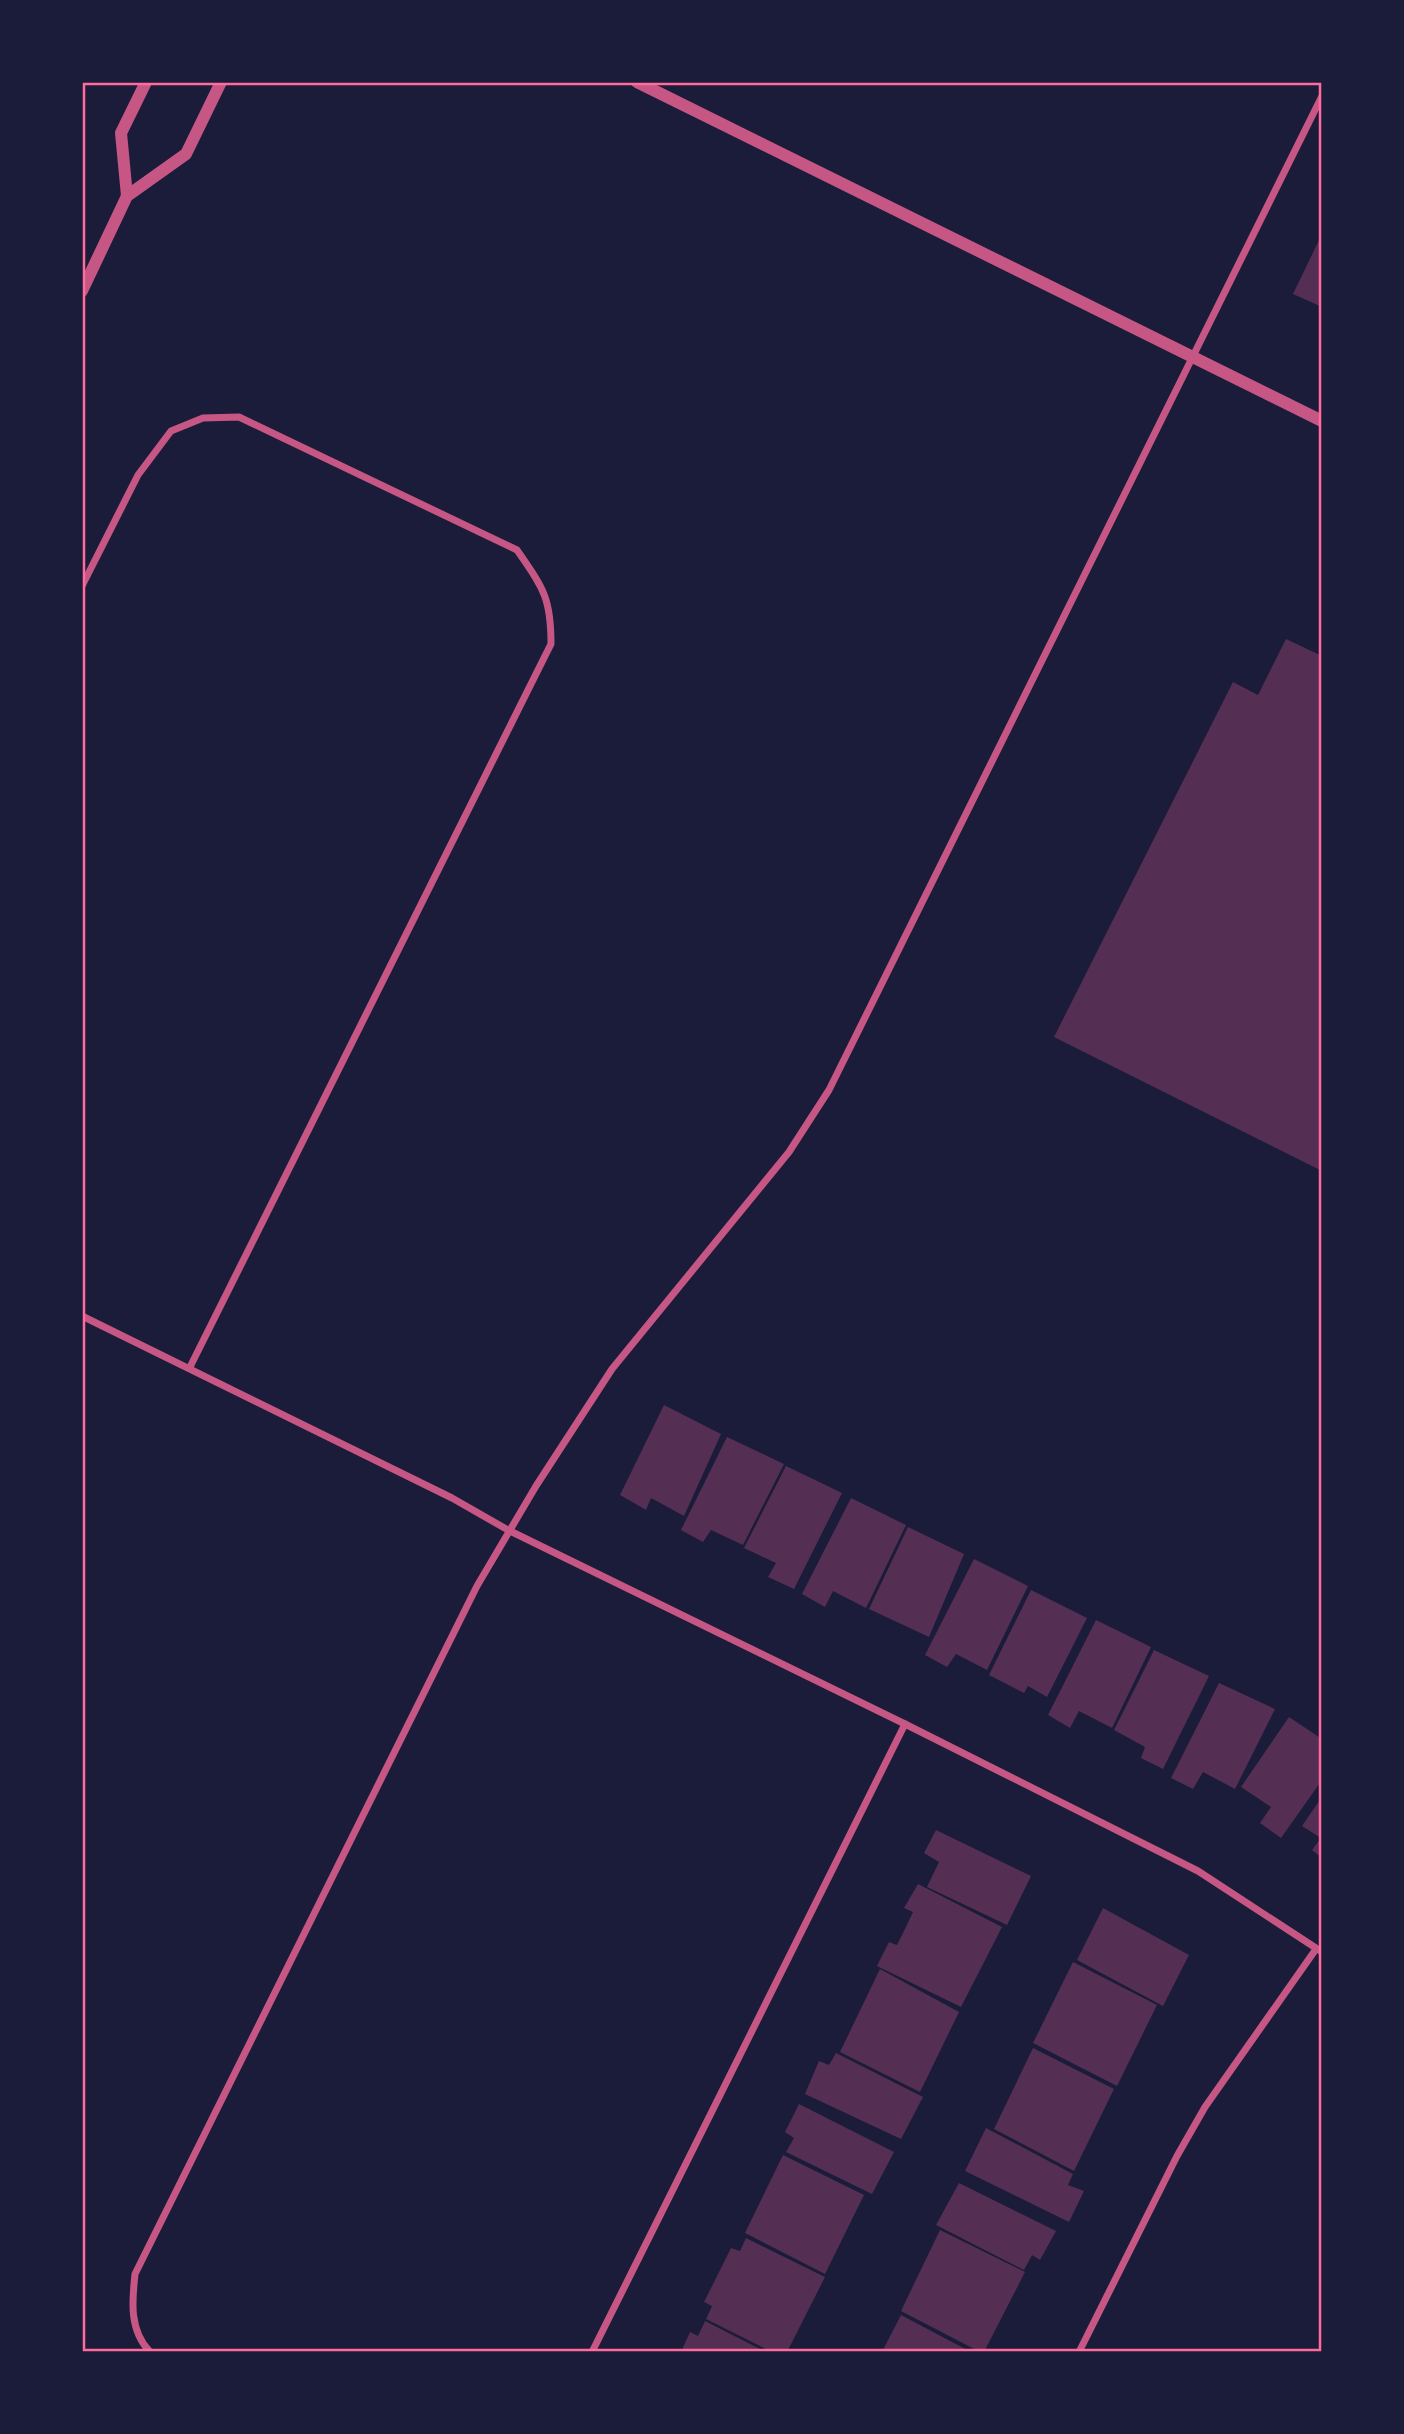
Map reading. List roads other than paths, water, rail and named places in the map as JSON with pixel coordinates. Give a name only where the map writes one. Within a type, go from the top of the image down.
[{"type":"street","points":[[127,196],[121,133],[146,82]]},
{"type":"street","points":[[82,291],[127,196],[186,154],[222,82]]},
{"type":"street","points":[[637,82],[1322,421]]},
{"type":"street","points":[[150,2352],[144,2346],[131,2312],[135,2274],[459,1623],[508,1530],[612,1369],[789,1152],[829,1090],[1322,96]]},
{"type":"street","points":[[82,586],[138,475],[171,431],[203,418],[239,417],[517,550],[542,587],[551,614],[551,644],[190,1367]]},
{"type":"street","points":[[82,1315],[452,1498],[508,1530],[1198,1871],[1319,1951],[1205,2107],[1079,2352]]},
{"type":"street","points":[[592,2352],[905,1724]]}]
